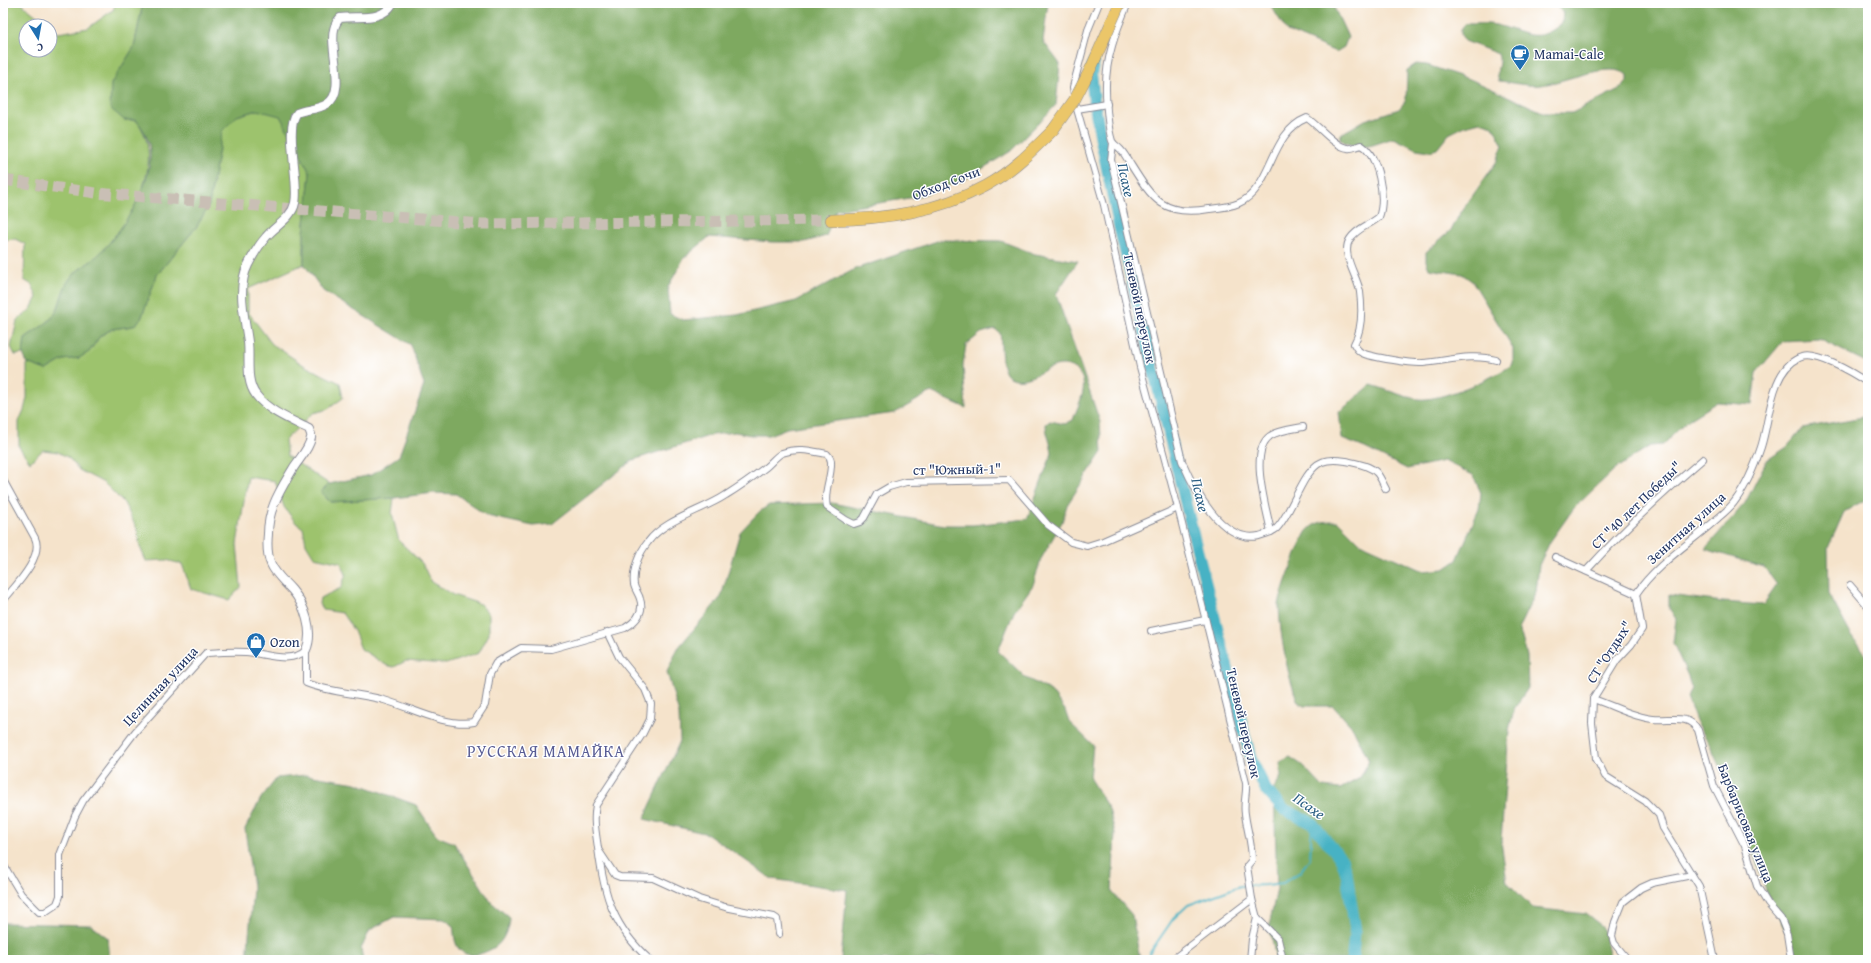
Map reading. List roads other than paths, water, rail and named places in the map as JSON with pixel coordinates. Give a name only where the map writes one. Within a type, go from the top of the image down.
[{"type":"highway","name":"Обход Сочи","points":[[831,220],[878,218],[907,214],[936,206],[985,187],[1029,154],[1053,130],[1075,99],[1092,66],[1120,3]]},
{"type":"street","points":[[393,3],[386,13],[363,18],[351,16],[340,18],[334,27],[333,36],[336,86],[334,96],[328,103],[297,114],[293,123],[292,136],[296,194],[295,204],[288,217],[274,228],[265,238],[244,275],[242,294],[248,343],[249,380],[255,395],[267,406],[309,429],[311,433],[307,448],[286,480],[274,504],[268,526],[267,548],[271,564],[293,592],[304,611],[309,631],[306,650],[306,683],[321,689],[384,700],[422,714],[468,723],[475,721],[485,705],[490,674],[496,664],[509,655],[521,648],[551,649],[607,632],[619,657],[644,689],[651,704],[650,719],[643,733],[596,805],[593,818],[602,880],[610,906],[633,945],[650,960]]},
{"type":"street","name":"Теневой переулок","points":[[1099,3],[1088,30],[1073,87],[1077,109],[1105,212],[1140,367],[1178,508],[1205,620],[1231,716],[1246,783],[1244,800],[1245,814],[1252,850],[1252,860],[1247,866],[1251,896]]},
{"type":"street","points":[[1128,3],[1110,49],[1107,70],[1107,104],[1113,143],[1111,160],[1182,461],[1194,488],[1208,510],[1228,528],[1243,535],[1254,537],[1276,529],[1285,518],[1309,474],[1322,462],[1336,460],[1371,468],[1377,473],[1386,489]]},
{"type":"street","points":[[1077,109],[1107,104]]},
{"type":"street","points":[[1113,143],[1124,153],[1146,189],[1153,197],[1174,210],[1190,213],[1238,203],[1250,197],[1262,180],[1275,151],[1287,132],[1299,121],[1307,118],[1316,124],[1338,145],[1349,148],[1361,145],[1368,150],[1380,178],[1382,201],[1379,217],[1355,232],[1349,241],[1347,250],[1360,292],[1358,338],[1354,344],[1356,349],[1361,353],[1370,356],[1421,363],[1459,358],[1490,358],[1496,360]]},
{"type":"street","name":"Зенитная улица","points":[[1636,594],[1644,583],[1666,561],[1698,537],[1735,502],[1749,477],[1761,447],[1768,424],[1774,392],[1784,369],[1798,358],[1812,356],[1836,365],[1868,383]]},
{"type":"street","points":[[1271,532],[1258,466],[1264,443],[1276,434],[1303,427]]},
{"type":"street","name":"ст \"Южный-1\"","points":[[607,632],[625,628],[635,622],[640,610],[641,600],[634,585],[635,567],[648,541],[664,527],[681,517],[705,508],[726,495],[766,467],[780,454],[797,449],[827,454],[830,457],[831,462],[826,501],[827,507],[850,523],[860,522],[864,518],[877,494],[889,487],[906,482],[978,479],[995,481],[1009,480],[1048,526],[1071,542],[1087,546],[1178,508]]},
{"type":"street","name":"СТ \"40 лет Победы\"","points":[[1586,571],[1621,533],[1659,497],[1703,459]]},
{"type":"street","points":[[3,480],[35,538],[38,548],[35,559],[3,601]]},
{"type":"street","points":[[1555,557],[1636,594]]},
{"type":"street","points":[[1850,585],[1868,606]]},
{"type":"street","name":"СТ \"Отдых\"","points":[[1593,699],[1617,660],[1631,645],[1642,629],[1636,594]]},
{"type":"street","points":[[1151,631],[1205,620]]},
{"type":"street","name":"Целинная улица","points":[[3,864],[21,894],[39,912],[45,912],[57,904],[60,896],[60,855],[72,822],[83,801],[135,732],[206,653],[248,652],[288,658],[302,654],[306,650]]},
{"type":"street","points":[[1593,699],[1592,723],[1596,758],[1605,776],[1645,801],[1659,815],[1663,828],[1699,886],[1715,960]]},
{"type":"street","name":"Барбарисовая улица","points":[[1593,699],[1651,719],[1689,720],[1694,723],[1698,730],[1714,786],[1745,846],[1757,886],[1768,904],[1781,919],[1787,934],[1791,960]]},
{"type":"street","points":[[598,849],[615,875],[620,878],[653,878],[699,899],[725,907],[774,916],[777,919],[779,934]]},
{"type":"street","points":[[1628,960],[1614,942],[1612,936],[1615,922],[1623,902],[1641,888],[1692,875]]},
{"type":"street","points":[[1172,960],[1251,896],[1257,918],[1252,939],[1250,960]]},
{"type":"street","points":[[1257,918],[1278,939],[1283,960]]},
{"type":"waterway","name":"Псахе","points":[[1094,62],[1091,73],[1094,101],[1119,226],[1193,534],[1251,759],[1266,790],[1283,809],[1312,823],[1342,860],[1347,876],[1355,928],[1352,960]]},
{"type":"waterway","points":[[1149,954],[1173,919],[1188,905],[1240,886],[1283,883],[1300,872],[1310,858],[1312,823]]},
{"type":"tunnel","points":[[3,180],[96,193],[483,224],[831,220]]},
{"type":"place","name":"Mamai-Cale","points":[[1520,71]]},
{"type":"place","name":"Ozon","points":[[256,659]]},
{"type":"district","name":"РУССКАЯ МАМАЙКА","points":[[546,751]]}]
